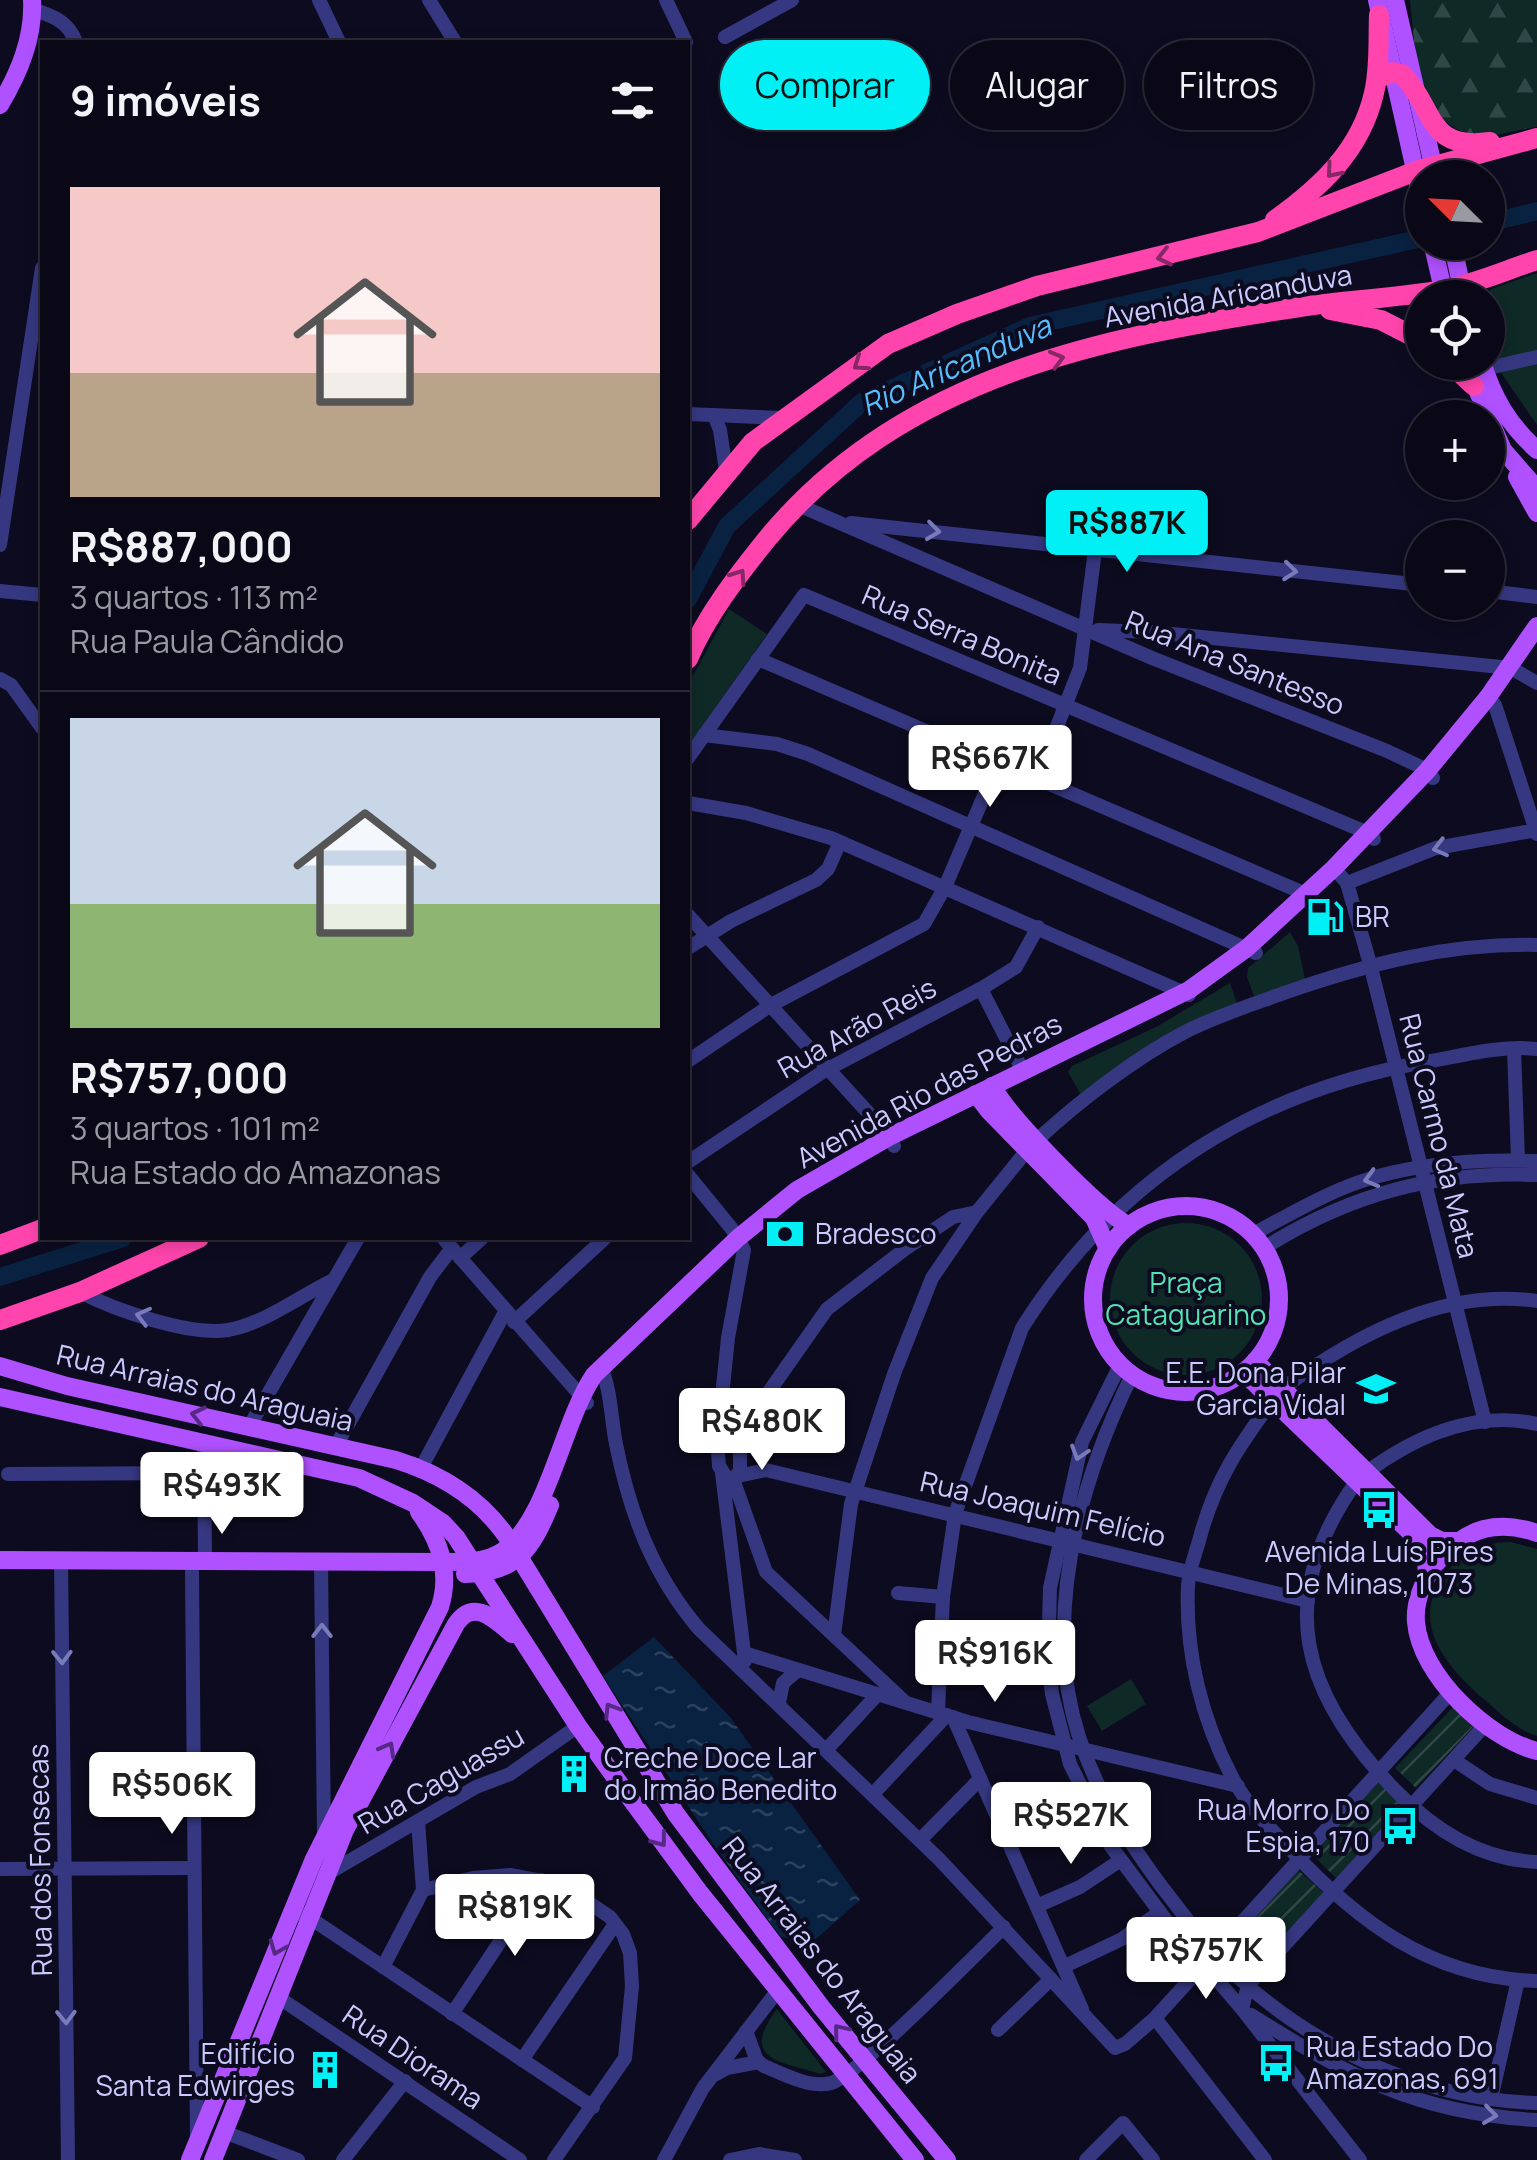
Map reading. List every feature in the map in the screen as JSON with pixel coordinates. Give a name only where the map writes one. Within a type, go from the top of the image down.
[{"type":"highway","points":[[1258,232],[1306,198],[1336,170],[1370,109],[1384,76],[1384,5]]},
{"type":"highway","points":[[1384,76],[1406,78],[1434,126],[1455,142],[1480,144],[1537,138]]},
{"type":"highway","name":"Avenida Aricanduva","points":[[1466,160],[1537,138]]},
{"type":"highway","name":"Avenida Aricanduva","points":[[690,517],[753,442],[888,344],[1037,286],[1258,232],[1405,180]]},
{"type":"highway","name":"Avenida Aricanduva","points":[[1483,280],[1537,260]]},
{"type":"highway","points":[[1500,280],[1511,269]]},
{"type":"highway","name":"Avenida Aricanduva","points":[[690,655],[744,567],[796,504],[862,446],[969,386],[1006,372],[1120,342],[1303,306],[1405,296]]},
{"type":"highway","points":[[1303,306],[1381,320],[1405,332]]},
{"type":"highway","points":[[0,1245],[40,1230]]},
{"type":"highway","points":[[0,1320],[80,1292],[194,1240]]},
{"type":"main road","points":[[0,105],[22,61],[32,5]]},
{"type":"main road","points":[[1384,5],[1416,94],[1426,160]]},
{"type":"main road","points":[[1384,76],[1422,160]]},
{"type":"main road","points":[[1483,380],[1511,462],[1537,512]]},
{"type":"main road","points":[[1484,380],[1516,431],[1537,450]]},
{"type":"main road","points":[[1511,462],[1529,472],[1537,470]]},
{"type":"main road","points":[[1511,462],[1537,489]]},
{"type":"main road","name":"Avenida Rio das Pedras","points":[[1516,670],[1537,626]]},
{"type":"main road","name":"Avenida Rio das Pedras","points":[[516,1551],[584,1400],[603,1371],[797,1190],[1188,995],[1252,950],[1309,897],[1340,875],[1537,647]]},
{"type":"main road","name":"Avenida Rio das Pedras","points":[[987,1095],[1023,1071],[1188,995]]},
{"type":"main road","points":[[987,1095],[1106,1221],[1129,1226]]},
{"type":"main road","points":[[1192,1206],[1225,1214],[1258,1241],[1277,1280],[1279,1297],[1273,1331],[1249,1366],[1226,1383],[1188,1392],[1149,1385],[1126,1370],[1100,1334],[1094,1309],[1097,1272],[1108,1249],[1129,1226],[1159,1210],[1192,1206]]},
{"type":"main road","points":[[1106,1221],[1108,1249]]},
{"type":"main road","name":"Rua Arraias do Araguaia","points":[[0,1366],[67,1386],[421,1468],[472,1498],[516,1551],[676,1814],[863,2060],[947,2160]]},
{"type":"main road","points":[[1249,1366],[1362,1477],[1419,1542],[1426,1556],[1427,1577],[1416,1610],[1420,1642],[1430,1664],[1451,1692],[1486,1724],[1537,1750]]},
{"type":"main road","name":"Rua Arraias do Araguaia","points":[[0,1397],[359,1478],[414,1503],[443,1524],[477,1568],[578,1726],[700,1893],[915,2160]]},
{"type":"main road","name":"Avenida Rio das Pedras","points":[[516,1551],[539,1530],[584,1400]]},
{"type":"main road","points":[[1362,1477],[1442,1541],[1458,1541],[1483,1530],[1504,1527],[1537,1532]]},
{"type":"main road","points":[[414,1503],[432,1530],[444,1568],[440,1607],[324,1839],[301,1915],[278,1997],[218,2146],[197,2143],[301,1915],[329,1871],[362,1796],[456,1624],[468,1611],[482,1612],[529,1652]]},
{"type":"main road","points":[[486,1511],[517,1519],[534,1512]]},
{"type":"main road","points":[[1427,1577],[1458,1541]]},
{"type":"main road","points":[[0,1571],[61,1566],[477,1568],[516,1551]]},
{"type":"main road","points":[[0,1560],[61,1566]]},
{"type":"main road","points":[[440,1607],[454,1611],[456,1624]]},
{"type":"street","points":[[319,0],[338,40]]},
{"type":"street","points":[[430,0],[454,40]]},
{"type":"street","points":[[666,0],[686,40]]},
{"type":"street","points":[[725,37],[792,0]]},
{"type":"street","points":[[32,5],[67,25],[75,40]]},
{"type":"street","points":[[0,545],[6,475],[40,280]]},
{"type":"street","points":[[1505,365],[1537,357]]},
{"type":"street","points":[[690,414],[782,418]]},
{"type":"street","points":[[714,415],[726,471]]},
{"type":"street","name":"Rua Ana Santesso","points":[[796,504],[1152,658],[1387,751],[1430,774]]},
{"type":"street","points":[[836,522],[1405,582]]},
{"type":"street","points":[[895,547],[900,527]]},
{"type":"street","points":[[1036,780],[1080,668],[1095,550]]},
{"type":"street","points":[[0,591],[40,595]]},
{"type":"street","points":[[1505,594],[1537,597]]},
{"type":"street","name":"Rua Serra Bonita","points":[[758,659],[804,595],[1371,836]]},
{"type":"street","points":[[1087,630],[1152,632],[1516,670],[1537,684]]},
{"type":"street","points":[[1152,632],[1152,658]]},
{"type":"street","points":[[690,755],[758,659],[1309,897]]},
{"type":"street","points":[[0,679],[11,685],[40,725]]},
{"type":"street","points":[[1340,875],[1436,848],[1537,831],[1491,701]]},
{"type":"street","points":[[704,735],[793,748],[1252,950]]},
{"type":"street","points":[[690,1060],[769,1006],[919,928],[945,887],[998,763]]},
{"type":"street","points":[[690,803],[746,813],[840,842],[1188,995]]},
{"type":"street","points":[[690,947],[816,880],[828,869],[840,842]]},
{"type":"street","name":"Rua Carmo da Mata","points":[[1340,875],[1370,964],[1485,1422]]},
{"type":"street","points":[[690,917],[892,1142]]},
{"type":"street","name":"Rua Arão Reis","points":[[690,1161],[826,1069],[981,989],[1020,963],[1038,928]]},
{"type":"street","points":[[834,1635],[855,1490],[932,1278],[977,1212],[1032,1145],[1127,1070],[1183,1033],[1248,1005],[1370,964],[1472,946],[1537,944]]},
{"type":"street","points":[[981,989],[1023,1071]]},
{"type":"street","points":[[1514,1049],[1518,1160]]},
{"type":"street","points":[[1085,2018],[980,1780],[946,1715],[944,1598],[955,1514],[1022,1328],[1037,1304],[1106,1221],[1150,1181],[1222,1132],[1332,1083],[1396,1066],[1537,1049]]},
{"type":"street","points":[[1258,1241],[1338,1207],[1472,1161],[1537,1161]]},
{"type":"street","points":[[1424,1175],[1537,1175]]},
{"type":"street","points":[[690,1178],[741,1242],[722,1400],[726,1432],[718,1454],[731,1476],[766,1572],[904,1702]]},
{"type":"street","points":[[746,1671],[731,1476],[754,1413],[830,1306],[905,1248],[953,1217],[977,1212]]},
{"type":"street","points":[[249,1427],[357,1240]]},
{"type":"street","points":[[336,1446],[430,1277],[452,1248],[476,1240]]},
{"type":"street","points":[[421,1468],[510,1317],[603,1240]]},
{"type":"street","points":[[452,1248],[584,1400]]},
{"type":"street","points":[[80,1292],[124,1312],[197,1328],[229,1330],[333,1280]]},
{"type":"street","points":[[1537,1301],[1499,1298],[1456,1305],[1375,1330],[1350,1342],[1278,1394],[1225,1467],[1190,1570],[1190,1636],[1196,1680],[1209,1722],[1238,1786],[1332,1893],[1374,1928],[1457,1966],[1537,1981]]},
{"type":"street","points":[[1126,1370],[1082,1442],[1058,1538],[1050,1588],[1048,1660],[1064,1744],[1090,1810],[1122,1860],[1360,2160]]},
{"type":"street","points":[[1126,1370],[1098,1447],[1074,1542],[1064,1639],[1069,1694],[1084,1748],[1120,1830],[1214,1952],[1300,2026],[1352,2055],[1423,2084],[1491,2099],[1537,2103]]},
{"type":"street","points":[[603,1371],[627,1496],[645,1545],[679,1606],[699,1630],[920,1840],[1113,2047],[1126,2044],[1155,2018],[1451,1692]]},
{"type":"street","points":[[726,1432],[754,1413]]},
{"type":"street","points":[[1537,1424],[1485,1422],[1443,1430],[1415,1442],[1362,1477],[1330,1522],[1318,1548],[1308,1600],[1309,1642],[1324,1694],[1349,1738],[1377,1772],[1412,1806],[1454,1838],[1508,1859],[1537,1862]]},
{"type":"street","points":[[726,1432],[741,1452]]},
{"type":"street","points":[[197,2143],[194,1868],[198,1567],[204,1442]]},
{"type":"street","name":"Rua Joaquim Felício","points":[[741,1452],[766,1470]]},
{"type":"street","name":"Rua Joaquim Felício","points":[[731,1476],[766,1470],[1308,1600]]},
{"type":"street","points":[[8,1474],[204,1472]]},
{"type":"street","name":"Rua dos Fonsecas","points":[[61,1566],[68,2160]]},
{"type":"street","points":[[321,1567],[324,1839],[329,1871]]},
{"type":"street","points":[[898,1593],[944,1598]]},
{"type":"street","points":[[744,1653],[946,1715],[1238,1786]]},
{"type":"street","points":[[779,1703],[783,1683],[798,1670]]},
{"type":"street","points":[[827,1749],[878,1694]]},
{"type":"street","points":[[873,1794],[946,1715]]},
{"type":"street","points":[[1242,2009],[1248,1985],[1486,1724]]},
{"type":"street","name":"Rua Caguassu","points":[[329,1871],[476,1787],[526,1764],[578,1726]]},
{"type":"street","points":[[1454,1760],[1490,1784],[1537,1798]]},
{"type":"street","points":[[920,1840],[980,1780]]},
{"type":"street","points":[[383,1968],[424,1890],[418,1821]]},
{"type":"street","points":[[1037,1906],[1122,1860]]},
{"type":"street","points":[[0,1869],[194,1868]]},
{"type":"street","points":[[424,1890],[510,1874],[563,1885],[615,1924],[630,1952],[629,2036],[619,2070],[554,2160]]},
{"type":"street","points":[[452,2014],[541,1880]]},
{"type":"street","points":[[1065,1966],[1122,1939],[1160,1912]]},
{"type":"street","points":[[301,1915],[593,2107]]},
{"type":"street","points":[[522,2060],[615,1924]]},
{"type":"street","points":[[711,2077],[727,2068],[759,2062],[815,2084],[832,2084],[863,2060],[1004,1927]]},
{"type":"street","points":[[998,2030],[1050,1979]]},
{"type":"street","points":[[1491,2099],[1518,1980]]},
{"type":"street","points":[[664,2160],[711,2077],[778,1990]]},
{"type":"street","name":"Rua Diorama","points":[[278,1997],[520,2160]]},
{"type":"street","points":[[1242,2009],[1288,2040],[1357,2077],[1470,2113],[1537,2120]]},
{"type":"street","points":[[1155,2018],[1265,2160]]},
{"type":"street","points":[[746,2031],[759,2062]]},
{"type":"street","points":[[1277,2054],[1288,2040]]},
{"type":"street","points":[[342,2160],[406,2080]]},
{"type":"street","points":[[1086,2160],[1123,2123],[1154,2160]]},
{"type":"street","points":[[218,2146],[298,2160]]},
{"type":"street","points":[[730,2160],[759,2154],[796,2160]]},
{"type":"green space","points":[[1410,0],[1537,0],[1537,127],[1483,136],[1456,129],[1441,117],[1422,81]]},
{"type":"green space","points":[[1537,273],[1537,425],[1505,379],[1505,284]]},
{"type":"green space","points":[[729,609],[767,634],[690,744],[690,681]]},
{"type":"green space","points":[[1290,932],[1298,946],[1305,979],[1254,996],[1248,968]]},
{"type":"green space","points":[[1230,983],[1238,1006],[1081,1095],[1068,1072],[1072,1066],[1158,1026]]},
{"type":"green space","name":"Praça Cataguarino","points":[[1186,1223],[1215,1228],[1240,1245],[1257,1270],[1262,1299],[1257,1328],[1240,1353],[1215,1370],[1186,1375],[1157,1370],[1132,1353],[1115,1328],[1110,1299],[1115,1270],[1132,1245],[1157,1228]]},
{"type":"green space","points":[[1511,1542],[1537,1549],[1537,1736],[1522,1730],[1471,1688],[1445,1658],[1431,1624],[1436,1588],[1455,1562],[1477,1548]]},
{"type":"green space","points":[[1131,1679],[1146,1704],[1102,1731],[1087,1706]]},
{"type":"green space","points":[[1453,1707],[1473,1727],[1416,1788],[1395,1768]]},
{"type":"green space","points":[[1379,1781],[1404,1805],[1336,1878],[1313,1855]]},
{"type":"green space","points":[[1298,1870],[1325,1894],[1247,1975],[1225,1953]]},
{"type":"green space","points":[[777,2009],[826,2072],[821,2074],[779,2061],[763,2049],[766,2026]]},
{"type":"water","points":[[654,1637],[730,1717],[860,1900],[808,1946],[780,1936],[711,1841],[603,1676]]},
{"type":"waterway","name":"Rio Aricanduva","points":[[1505,219],[1537,211]]},
{"type":"waterway","name":"Rio Aricanduva","points":[[690,595],[727,526],[862,402],[1030,326],[1405,242]]},
{"type":"waterway","name":"Rio Aricanduva","points":[[0,1277],[117,1240]]},
{"type":"place","name":"BR","points":[[1325,917]]},
{"type":"place","name":"Bradesco","points":[[785,1234]]},
{"type":"place","name":"E.E. Dona Pilar Garcia Vidal","points":[[1376,1389]]},
{"type":"place","name":"Avenida Luís Pires De Minas, 1073","points":[[1379,1510]]},
{"type":"place","name":"Creche Doce Lar do Irmão Benedito","points":[[574,1774]]},
{"type":"place","name":"Rua Morro Do Espia, 170","points":[[1400,1826]]},
{"type":"place","name":"Rua Estado Do Amazonas, 691","points":[[1276,2063]]},
{"type":"place","name":"Edifício Santa Edwirges","points":[[325,2070]]}]
